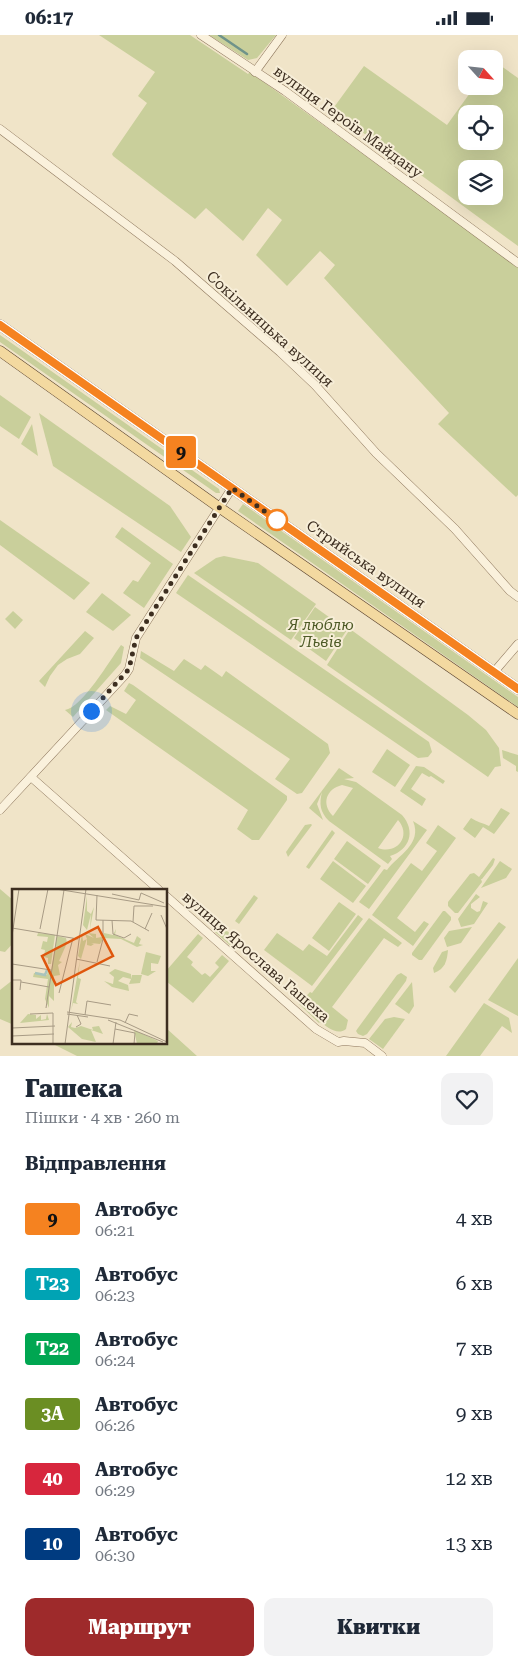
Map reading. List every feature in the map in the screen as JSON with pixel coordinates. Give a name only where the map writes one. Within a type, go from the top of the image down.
[{"type":"main road","name":"Стрийська вулиця","points":[[0,325],[518,689]]},
{"type":"main road","points":[[0,351],[518,715]]},
{"type":"street","name":"вулиця Героїв Майдану","points":[[201,35],[285,91],[518,263]]},
{"type":"street","points":[[255,72],[282,35]]},
{"type":"street","name":"Сокільницька вулиця","points":[[0,129],[175,261],[280,352],[315,385],[376,453],[454,529],[510,591],[518,597]]},
{"type":"street","points":[[0,810],[125,675],[129,669],[136,638],[232,488]]},
{"type":"street","points":[[494,672],[518,644]]},
{"type":"street","points":[[31,777],[158,889]]},
{"type":"street","name":"вулиця Ярослава Гашека","points":[[168,899],[316,1029],[338,1042],[365,1043],[382,1056]]},
{"type":"green space","points":[[99,35],[190,35],[248,74],[250,72],[518,266],[518,495],[516,497],[438,424],[449,413],[324,278],[335,265],[320,251],[287,286],[256,255],[282,220],[268,208],[243,241],[206,208],[195,219],[113,156],[112,154],[147,103],[138,96],[155,72]]},
{"type":"green space","points":[[209,35],[276,35],[257,58],[248,60]]},
{"type":"green space","points":[[364,66],[447,125],[458,110],[458,150],[503,150],[503,105],[461,105],[469,95],[503,95],[503,67],[518,78],[518,246],[462,205],[503,205],[503,160],[458,160],[458,202],[332,110]]},
{"type":"green space","points":[[0,335],[219,489],[220,493],[216,493],[0,342]]},
{"type":"green space","points":[[0,395],[31,417],[19,439],[0,426]]},
{"type":"green space","points":[[39,413],[170,506],[191,537],[181,552],[53,466]]},
{"type":"green space","points":[[32,424],[38,456],[21,444]]},
{"type":"green space","points":[[243,504],[518,697],[518,707],[238,511]]},
{"type":"green space","points":[[0,520],[90,583],[74,600],[0,545]]},
{"type":"green space","points":[[122,527],[173,564],[144,608],[123,593],[133,580],[138,582],[151,563],[115,537]]},
{"type":"green space","points":[[224,556],[258,563],[316,604],[291,640],[194,573],[216,558]]},
{"type":"green space","points":[[188,575],[429,742],[432,752],[428,757],[418,758],[176,593]]},
{"type":"green space","points":[[102,593],[131,615],[113,631],[86,612]]},
{"type":"green space","name":"Я люблю Львів","points":[[315,607],[347,630],[326,661],[294,638]]},
{"type":"green space","points":[[13,611],[23,620],[15,629],[5,619]]},
{"type":"green space","points":[[350,629],[486,730],[499,748],[501,766],[495,767],[488,777],[327,665]]},
{"type":"green space","points":[[85,631],[94,638],[80,654],[58,665],[45,687],[39,681]]},
{"type":"green space","points":[[121,645],[124,647],[121,663],[73,717],[65,710],[72,707],[87,693]]},
{"type":"green space","points":[[141,651],[174,671],[184,659],[201,670],[205,665],[222,677],[226,671],[328,744],[330,753],[302,793],[297,794],[275,779],[290,759],[140,658]]},
{"type":"green space","points":[[129,683],[287,796],[287,800],[259,840],[252,840],[237,829],[248,810],[106,710],[110,706],[126,714],[136,700],[124,691]]},
{"type":"green space","points":[[387,749],[410,765],[395,787],[372,772]]},
{"type":"green space","points":[[502,750],[518,755],[518,772],[516,771],[516,766],[503,758]]},
{"type":"green space","points":[[416,766],[424,767],[445,781],[443,784],[431,776],[429,777],[422,773],[411,789],[426,799],[422,806],[400,791]]},
{"type":"green space","points":[[339,768],[354,778],[344,779],[356,782],[402,815],[409,827],[409,839],[402,849],[390,856],[392,859],[388,864],[329,821],[321,808],[322,792],[317,804],[323,820],[309,808]],"holes":[[[342,785],[353,788],[333,816],[327,807],[327,797],[332,790]],[[398,820],[403,832],[403,838],[400,843],[391,849],[378,848]]]},
{"type":"green space","points":[[501,808],[510,813],[494,834],[483,827],[475,838],[463,829],[471,818],[489,826]]},
{"type":"green space","points":[[413,821],[427,830],[369,909],[359,902],[384,869],[387,870],[412,843],[415,836]]},
{"type":"green space","points":[[311,824],[288,857],[286,852],[305,825]]},
{"type":"green space","points":[[438,825],[456,838],[397,918],[415,932],[424,921],[429,924],[413,946],[372,915],[411,863],[422,871],[437,851],[426,843]]},
{"type":"green space","points":[[332,830],[335,833],[309,869],[306,867]]},
{"type":"green space","points":[[347,841],[381,866],[368,884],[334,859]]},
{"type":"green space","points":[[493,858],[495,859],[493,865],[481,879],[482,882],[458,913],[455,913],[448,906],[448,902],[470,874],[474,873],[479,877]]},
{"type":"green space","points":[[333,861],[366,886],[353,903],[320,879]]},
{"type":"green space","points":[[500,861],[512,869],[506,878],[481,888]]},
{"type":"green space","points":[[0,889],[12,899],[12,944],[5,952],[0,951]]},
{"type":"green space","points":[[476,894],[480,897],[471,904],[471,908],[477,912],[480,911],[483,901],[488,903],[474,924],[461,927],[458,919]]},
{"type":"green space","points":[[254,895],[258,898],[239,924],[235,921]]},
{"type":"green space","points":[[339,902],[356,914],[329,951],[312,938]]},
{"type":"green space","points":[[443,911],[451,917],[451,920],[422,960],[419,960],[412,953]]},
{"type":"green space","points":[[358,915],[363,919],[312,986],[264,950],[277,933],[303,951],[309,944],[327,956]]},
{"type":"green space","points":[[369,918],[402,943],[398,947],[384,938],[332,1007],[348,1020],[346,1029],[339,1032],[319,1023],[299,1004],[310,992],[312,993]]},
{"type":"green space","points":[[499,922],[506,927],[455,993],[449,987]]},
{"type":"green space","points":[[220,926],[231,934],[231,942],[235,945],[233,948],[215,932]]},
{"type":"green space","points":[[472,927],[461,943],[447,947],[444,938],[449,931]]},
{"type":"green space","points":[[198,934],[203,938],[187,957],[193,962],[191,965],[202,975],[205,973],[210,977],[219,967],[215,963],[222,955],[229,961],[193,1003],[168,983],[168,969]]},
{"type":"green space","points":[[448,950],[445,964],[434,973],[433,968],[442,952]]},
{"type":"green space","points":[[518,958],[518,1016],[488,1000]]},
{"type":"green space","points":[[401,973],[407,977],[406,981],[367,1034],[363,1036],[358,1034],[356,1031],[358,1028],[397,975]]},
{"type":"green space","points":[[12,981],[12,1024],[0,1019],[0,990]]},
{"type":"green space","points":[[412,982],[414,1006],[409,1014],[395,1004]]},
{"type":"green space","points":[[484,1003],[509,1018],[512,1033],[502,1026],[480,1056],[446,1056]]},
{"type":"green space","points":[[394,1017],[405,1019],[383,1049],[369,1039],[385,1019]]},
{"type":"green space","points":[[168,1030],[197,1056],[77,1056],[51,1043],[168,1043]]},
{"type":"waterway","points":[[219,35],[247,54]]},
{"type":"bus line","name":"9","points":[[0,325],[518,689]]},
{"type":"route","points":[[91,711],[129,669],[136,638],[232,488],[277,520]]}]
